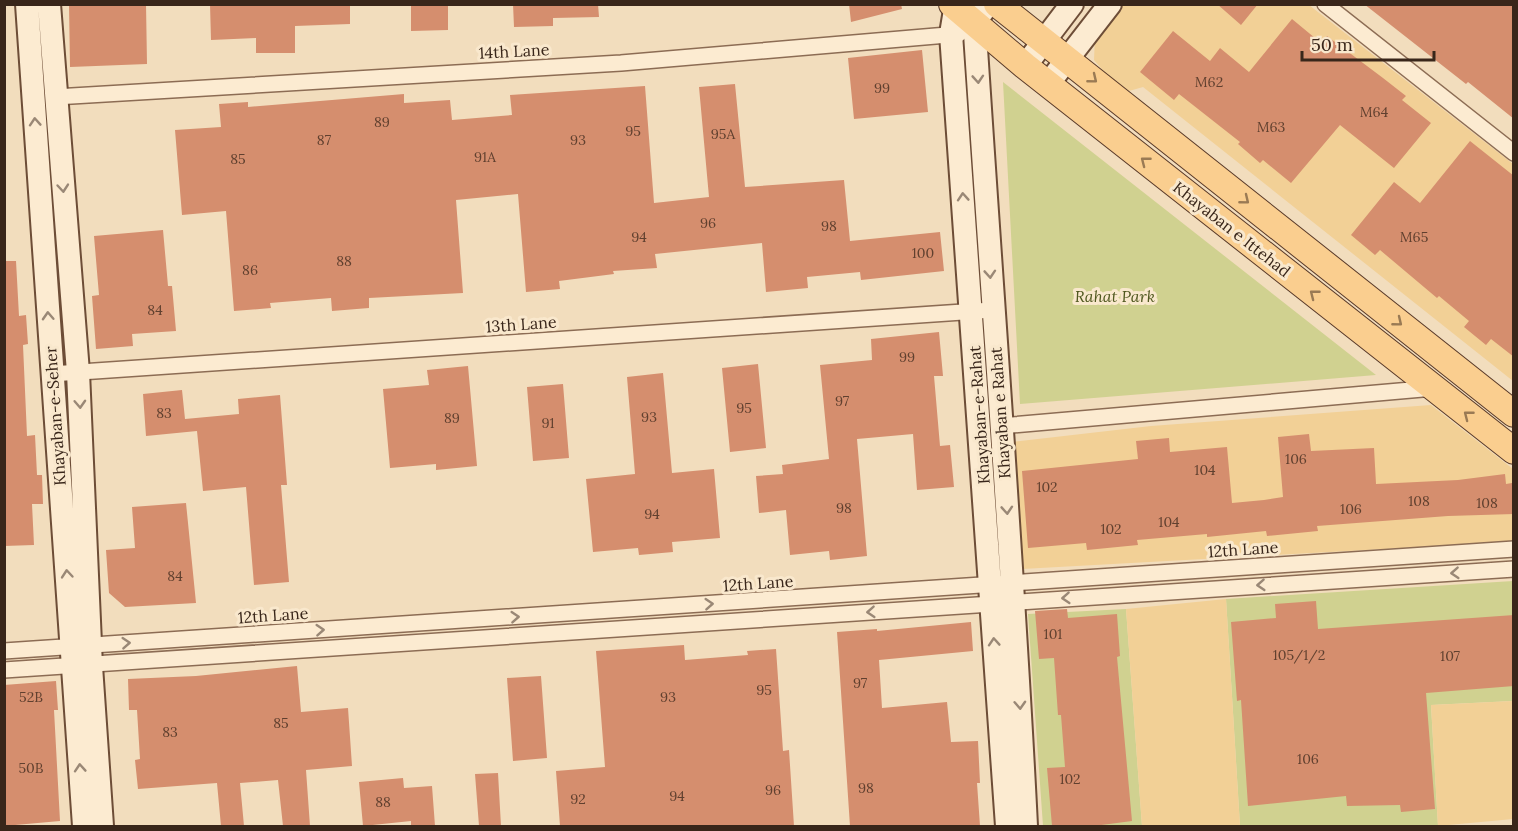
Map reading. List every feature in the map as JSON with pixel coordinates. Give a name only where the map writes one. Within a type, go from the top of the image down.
[{"type":"main road","name":"Khayaban e Ittehad","points":[[997,4],[1514,414]]},
{"type":"main road","name":"Khayaban e Ittehad","points":[[954,5],[979,20],[1025,66],[1514,451]]},
{"type":"street","name":"Khayaban-e-Seher","points":[[27,4],[51,374],[102,826]]},
{"type":"street","name":"Khayaban-e-Seher","points":[[49,4],[78,372],[84,826]]},
{"type":"street","points":[[1025,66],[1072,4]]},
{"type":"street","points":[[1048,84],[1110,4]]},
{"type":"street","points":[[1325,4],[1514,153]]},
{"type":"street","name":"Khayaban-e-Rahat","points":[[954,5],[951,34],[982,311],[1002,593],[1007,826]]},
{"type":"street","name":"14th Lane","points":[[55,97],[621,63],[951,34],[979,20]]},
{"type":"street","name":"Khayaban e Rahat","points":[[979,20],[982,311],[1000,426],[1002,593],[1026,826]]},
{"type":"street","name":"13th Lane","points":[[51,374],[982,311]]},
{"type":"street","points":[[1000,426],[1434,388]]},
{"type":"street","name":"12th Lane","points":[[4,651],[82,656],[1002,593],[1514,549]]},
{"type":"street","name":"12th Lane","points":[[4,670],[82,656],[1002,593],[1514,569]]},
{"type":"green space","name":"Rahat Park","points":[[1003,82],[1376,375],[1020,404]]},
{"type":"green space","points":[[1513,581],[1513,701],[1431,705],[1438,826],[1240,826],[1226,599]]},
{"type":"green space","points":[[1126,609],[1142,826],[1043,826],[1028,614]]},
{"type":"sand","points":[[1121,5],[1309,5],[1513,164],[1513,381],[1143,87],[1122,93],[1094,60],[1095,36]]},
{"type":"sand","points":[[1431,405],[1513,469],[1513,542],[1022,569],[1012,442],[1151,426]]},
{"type":"sand","points":[[1226,599],[1240,826],[1142,826],[1126,609]]},
{"type":"sand","points":[[1513,701],[1513,819],[1438,826],[1431,705]]},
{"type":"building","points":[[69,4],[146,4],[147,64],[70,67]]},
{"type":"building","points":[[210,4],[350,4],[350,24],[295,26],[295,53],[256,53],[256,38],[211,40]]},
{"type":"building","points":[[411,4],[448,4],[448,30],[411,31]]},
{"type":"building","points":[[513,4],[598,4],[599,17],[553,18],[553,26],[514,27]]},
{"type":"building","points":[[849,4],[901,4],[902,9],[851,22]]},
{"type":"building","points":[[1217,4],[1258,4],[1241,25]]},
{"type":"building","points":[[1364,4],[1514,4],[1514,119],[1468,82],[1466,84]]},
{"type":"building","points":[[1292,19],[1321,43],[1327,36],[1406,96],[1402,100],[1431,123],[1394,168],[1340,125],[1291,183],[1263,160],[1260,163],[1238,144],[1240,142],[1179,94],[1174,100],[1140,72],[1173,31],[1210,61],[1220,48],[1249,72]]},
{"type":"building","points":[[922,50],[928,112],[854,119],[848,58]]},
{"type":"building","points":[[735,84],[745,187],[844,180],[850,241],[940,232],[944,271],[861,280],[860,272],[807,277],[808,288],[766,292],[762,243],[655,254],[657,268],[613,271],[614,274],[559,281],[560,289],[526,292],[518,194],[456,200],[463,293],[369,298],[369,308],[332,311],[331,298],[270,303],[271,308],[234,311],[226,211],[182,215],[175,130],[221,127],[219,104],[248,102],[248,107],[404,94],[404,103],[450,100],[452,120],[512,115],[510,95],[645,86],[654,203],[709,197],[699,87]]},
{"type":"building","points":[[1470,141],[1514,176],[1514,357],[1491,339],[1486,345],[1464,327],[1469,321],[1439,296],[1437,298],[1380,250],[1375,255],[1351,235],[1394,182],[1420,203]]},
{"type":"building","points":[[163,230],[168,286],[172,286],[176,331],[132,334],[133,346],[96,349],[92,296],[99,295],[94,236]]},
{"type":"building","points":[[4,261],[16,261],[19,316],[26,315],[28,344],[23,345],[27,436],[35,435],[37,475],[42,475],[43,504],[32,504],[34,545],[4,546]]},
{"type":"building","points":[[939,332],[943,376],[934,376],[940,446],[950,445],[954,487],[917,490],[913,434],[857,439],[867,556],[830,560],[829,551],[790,555],[786,510],[759,513],[756,476],[783,474],[782,465],[829,459],[820,365],[872,360],[871,339]]},
{"type":"building","points":[[758,364],[766,448],[730,452],[722,368]]},
{"type":"building","points":[[468,366],[477,466],[436,470],[436,464],[390,468],[383,389],[429,385],[427,370]]},
{"type":"building","points":[[663,373],[672,473],[714,469],[720,538],[672,542],[673,552],[639,555],[638,548],[593,552],[586,479],[635,474],[627,377]]},
{"type":"building","points":[[563,384],[569,458],[533,461],[527,387]]},
{"type":"building","points":[[182,390],[185,419],[239,414],[238,399],[280,395],[287,485],[281,485],[289,582],[254,585],[246,487],[203,491],[197,431],[146,436],[143,394]]},
{"type":"building","points":[[1309,434],[1311,451],[1374,448],[1376,484],[1458,480],[1505,474],[1506,484],[1512,483],[1514,514],[1448,516],[1317,526],[1318,531],[1267,536],[1266,531],[1207,537],[1207,534],[1137,540],[1138,545],[1087,550],[1086,543],[1028,548],[1022,471],[1138,459],[1136,441],[1169,438],[1170,452],[1227,447],[1232,503],[1264,500],[1283,497],[1278,437]]},
{"type":"building","points":[[186,503],[196,603],[125,607],[109,593],[106,550],[135,548],[132,507]]},
{"type":"building","points":[[1316,601],[1318,629],[1514,615],[1514,686],[1426,693],[1435,809],[1401,812],[1400,805],[1347,806],[1346,796],[1248,806],[1241,700],[1237,701],[1231,622],[1276,618],[1275,604]]},
{"type":"building","points":[[1067,609],[1068,618],[1117,614],[1120,656],[1117,657],[1132,821],[1094,826],[1052,826],[1047,768],[1065,767],[1061,715],[1058,715],[1054,658],[1039,659],[1035,611]]},
{"type":"building","points":[[971,622],[973,651],[879,660],[882,708],[947,702],[951,742],[978,741],[980,783],[977,783],[980,826],[850,826],[837,632],[877,629],[877,631]]},
{"type":"building","points":[[684,645],[685,660],[748,655],[747,651],[776,649],[783,751],[789,750],[794,826],[560,826],[556,771],[605,767],[596,651]]},
{"type":"building","points":[[297,666],[301,712],[348,708],[352,766],[306,770],[310,826],[283,826],[278,780],[240,783],[244,826],[221,826],[217,783],[138,789],[135,760],[140,759],[137,710],[129,710],[128,679],[196,676]]},
{"type":"building","points":[[541,676],[547,758],[513,761],[507,678]]},
{"type":"building","points":[[56,681],[58,710],[54,710],[60,821],[4,826],[4,685]]},
{"type":"building","points":[[498,773],[501,826],[479,826],[475,774]]},
{"type":"building","points":[[403,778],[404,788],[432,786],[435,826],[411,826],[411,821],[363,826],[359,782]]}]
